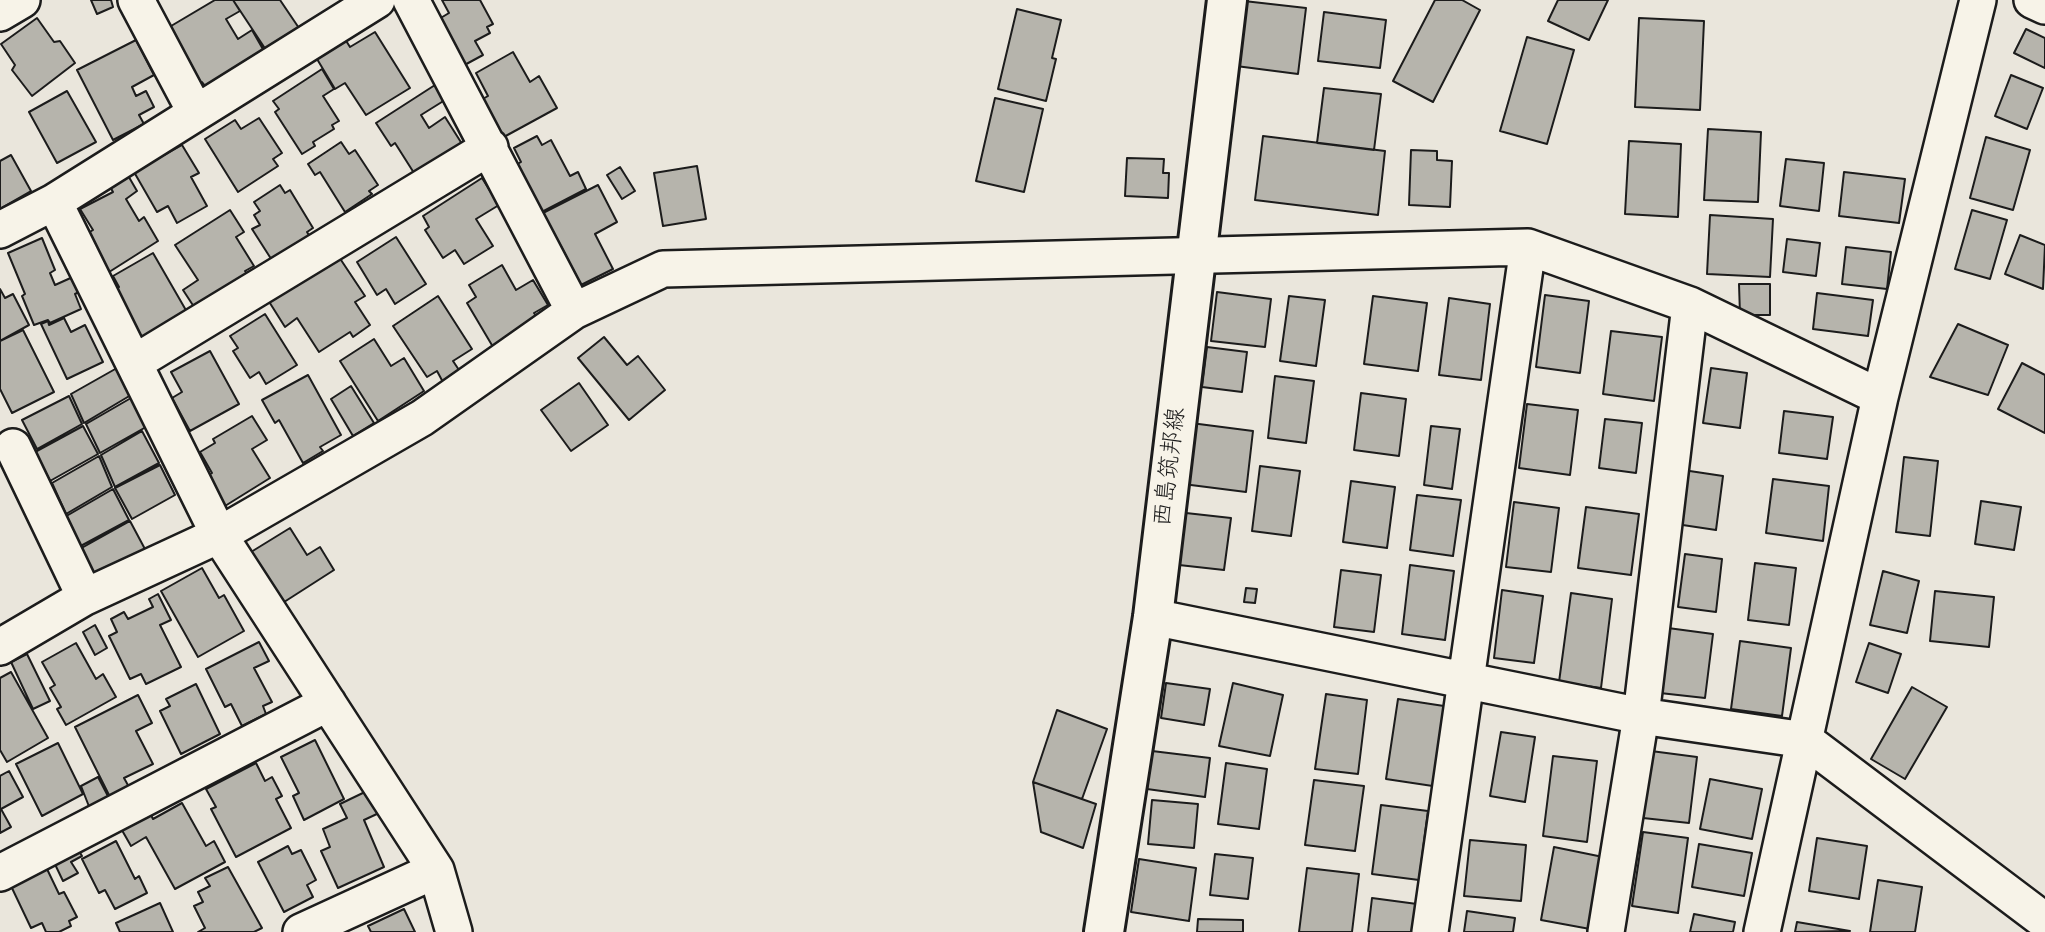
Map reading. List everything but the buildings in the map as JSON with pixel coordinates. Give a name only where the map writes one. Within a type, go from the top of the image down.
[{"type":"main road","name":"西島筑邦線","points":[[1104,932],[1153,617],[1227,0]]},
{"type":"street","points":[[0,13],[22,0]]},
{"type":"street","points":[[136,0],[196,113]]},
{"type":"street","points":[[0,230],[54,202],[377,0]]},
{"type":"street","points":[[411,0],[574,311]]},
{"type":"street","points":[[1762,932],[1880,397],[1978,0]]},
{"type":"street","points":[[2032,0],[2045,6]]},
{"type":"street","points":[[134,363],[490,147]]},
{"type":"street","points":[[54,202],[219,535],[436,870],[454,932]]},
{"type":"street","points":[[1430,932],[1528,247]]},
{"type":"street","points":[[0,647],[85,597],[219,535],[422,418],[574,311],[663,269],[1196,253],[1528,247],[1690,304],[1880,397]]},
{"type":"street","points":[[1606,932],[1641,716],[1690,304]]},
{"type":"street","points":[[4,441],[85,597]]},
{"type":"street","points":[[1153,617],[1641,716],[1805,740],[2045,921]]},
{"type":"street","points":[[0,873],[328,704]]},
{"type":"street","points":[[302,932],[436,870]]}]
